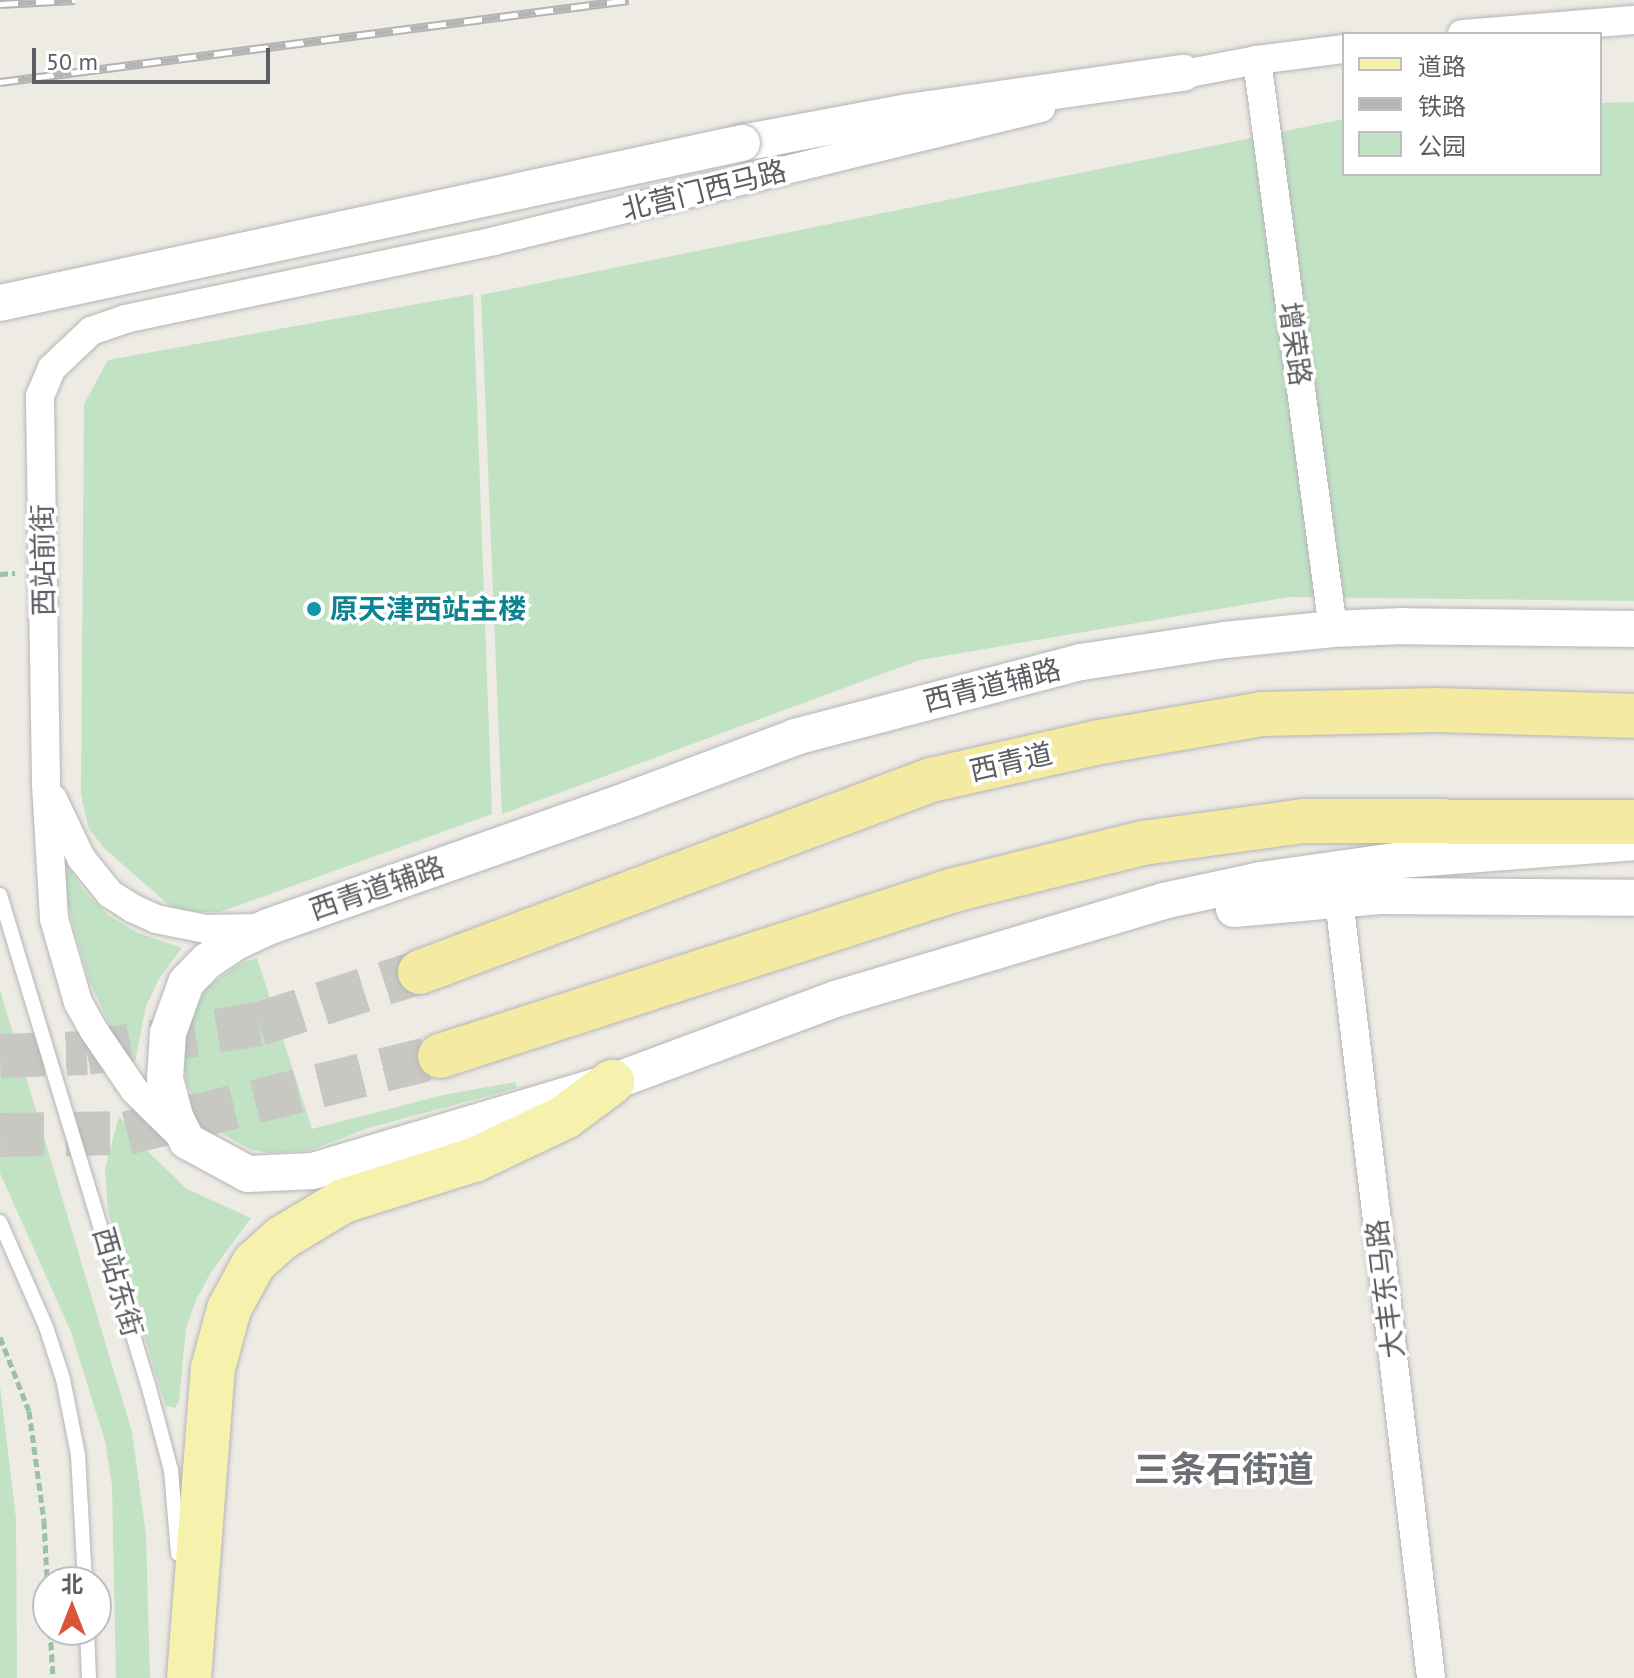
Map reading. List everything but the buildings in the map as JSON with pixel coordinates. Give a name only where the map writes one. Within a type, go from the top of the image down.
[{"type":"highway","name":"西青道","points":[[420,972],[931,780],[1100,742],[1262,714],[1433,710],[1634,716]]},
{"type":"highway","points":[[440,1056],[954,890],[1143,843],[1304,821],[1634,822]]},
{"type":"main road","points":[[187,1678],[213,1368],[229,1309],[254,1263],[282,1238],[343,1201],[474,1160],[565,1117],[612,1082]]},
{"type":"street","points":[[1487,32],[1634,20]]},
{"type":"street","name":"北营门西马路","points":[[70,347],[91,331],[125,319],[494,241],[1183,73],[1342,49]]},
{"type":"street","name":"增荣路","points":[[1257,60],[1333,629]]},
{"type":"street","points":[[0,303],[742,143],[908,112],[1183,73]]},
{"type":"street","name":"西站前街","points":[[70,347],[52,368],[40,396],[46,783],[54,919],[78,1002],[135,1091],[187,1141]]},
{"type":"street","name":"西青道辅路","points":[[187,1141],[172,1109],[165,1079],[165,1056],[173,1011],[186,983],[207,961],[234,943],[268,927],[634,798],[796,737],[1081,662],[1225,640],[1333,629],[1634,629]]},
{"type":"street","points":[[46,783],[81,858],[110,894],[122,902],[156,919],[182,926],[232,930],[268,927]]},
{"type":"street","points":[[187,1141],[248,1174],[313,1171],[612,1082],[835,999],[1163,901],[1261,880],[1402,860],[1634,842]]},
{"type":"street","points":[[1054,934],[1277,903],[1339,899],[1634,898]]},
{"type":"street","name":"大丰东马路","points":[[1339,899],[1431,1678]]},
{"type":"lane","name":"西站东街","points":[[0,895],[149,1388],[173,1482],[179,1569]]},
{"type":"lane","points":[[0,1222],[46,1327],[63,1379],[78,1455],[84,1566]]},
{"type":"lane","points":[[179,1585],[187,1678]]},
{"type":"lane","points":[[88,1646],[89,1678]]},
{"type":"path","points":[[0,1337],[29,1411],[44,1521],[46,1566]]},
{"type":"path","points":[[51,1646],[53,1678]]},
{"type":"green space","points":[[1634,102],[1634,601],[1289,597],[920,660],[502,814],[481,295],[1342,119],[1342,176],[1602,176],[1602,103]]},
{"type":"green space","points":[[473,294],[492,814],[220,912],[192,912],[170,906],[104,848],[89,829],[81,795],[84,404],[108,360]]},
{"type":"green space","points":[[63,858],[83,890],[108,915],[136,932],[182,948],[160,977],[146,1006],[135,1062],[131,1062],[116,1039],[89,980],[64,891]]},
{"type":"green space","points":[[257,958],[312,1129],[443,1095],[515,1082],[517,1088],[368,1128],[311,1150],[271,1153],[252,1150],[219,1132],[203,1116],[187,1085],[184,1063],[186,1027],[207,987],[239,964]]},
{"type":"green space","points":[[0,990],[132,1432],[146,1535],[150,1678],[116,1678],[112,1485],[105,1441],[71,1332],[0,1173]]},
{"type":"green space","points":[[119,1116],[141,1145],[187,1189],[251,1218],[211,1272],[196,1300],[186,1328],[179,1401],[175,1408],[166,1406],[108,1211],[105,1169]]},
{"type":"green space","points":[[0,1386],[16,1519],[17,1678],[0,1678]]},
{"type":"tunnel","points":[[0,1056],[87,1053],[259,1024],[420,972]]},
{"type":"tunnel","points":[[0,1135],[127,1133],[440,1056]]},
{"type":"railway","points":[[0,4],[75,0]]},
{"type":"railway","points":[[0,82],[629,0]]},
{"type":"place","name":"原天津西站主楼","points":[[314,609]]},
{"type":"district","name":"三条石街道","points":[[1224,1469]]}]
